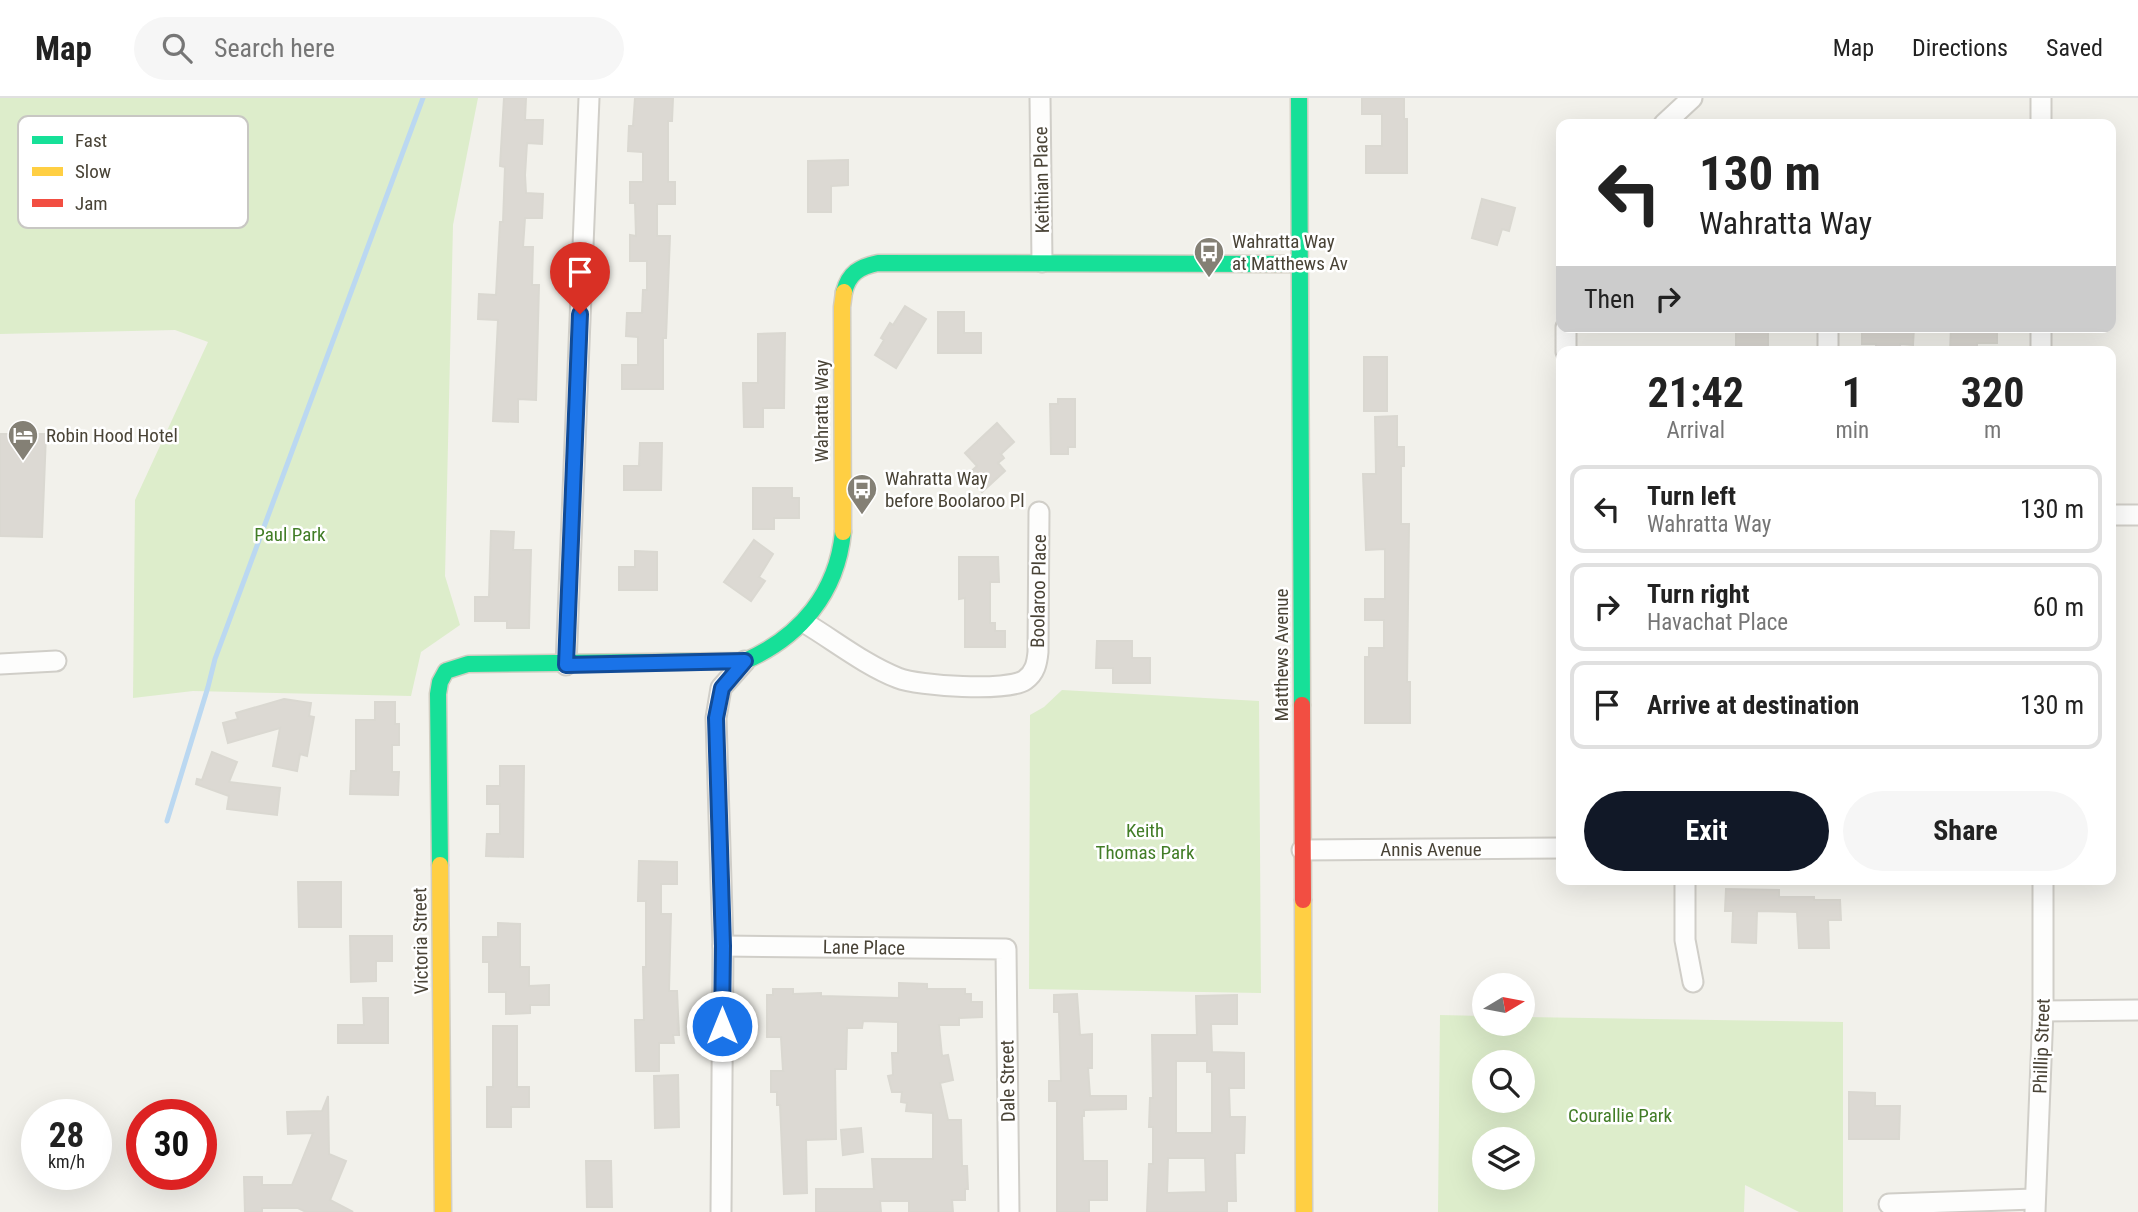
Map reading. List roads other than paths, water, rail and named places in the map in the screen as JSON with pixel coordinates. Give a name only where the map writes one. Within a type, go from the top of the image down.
[{"type":"street","points":[[566,665],[589,98]]},
{"type":"street","name":"Keithian Place","points":[[1040,98],[1042,262]]},
{"type":"street","name":"Matthews Avenue","points":[[1299,98],[1304,1212]]},
{"type":"street","points":[[1669,119],[1692,98]]},
{"type":"street","points":[[2041,98],[2041,119]]},
{"type":"street","name":"Wahratta Way","points":[[446,671],[468,664],[745,661],[780,643],[805,623],[825,593],[840,553],[843,515],[843,289],[850,274],[863,265],[1042,262],[1301,264]]},
{"type":"street","name":"Boolaroo Place","points":[[805,623],[883,671],[914,684],[1010,685],[1024,681],[1037,665],[1039,512]]},
{"type":"street","points":[[2116,515],[2138,515]]},
{"type":"street","points":[[0,664],[56,661]]},
{"type":"street","points":[[722,1212],[723,946],[717,710],[722,688],[745,661]]},
{"type":"street","name":"Victoria Street","points":[[443,1212],[438,694],[440,681],[446,671]]},
{"type":"street","name":"Annis Avenue","points":[[1302,850],[1556,848]]},
{"type":"street","points":[[1685,885],[1685,940],[1693,982]]},
{"type":"street","name":"Phillip Street","points":[[2035,1206],[2043,1011],[2043,885]]},
{"type":"street","name":"Lane Place","points":[[723,946],[1006,949]]},
{"type":"street","name":"Dale Street","points":[[1006,949],[1009,1212]]},
{"type":"street","points":[[2043,1011],[2138,1010]]},
{"type":"street","points":[[1889,1204],[2035,1206]]},
{"type":"waterway","points":[[167,821],[215,659],[423,98]]},
{"type":"place","name":"Wahratta Way at Matthews Av","points":[[1209,279]]},
{"type":"place","name":"Robin Hood Hotel","points":[[23,462]]},
{"type":"place","name":"Wahratta Way before Boolaroo Pl","points":[[862,516]]},
{"type":"park label","name":"Paul Park","points":[[290,534]]},
{"type":"park label","name":"Keith Thomas Park","points":[[1145,841]]},
{"type":"park label","name":"Courallie Park","points":[[1620,1115]]}]
